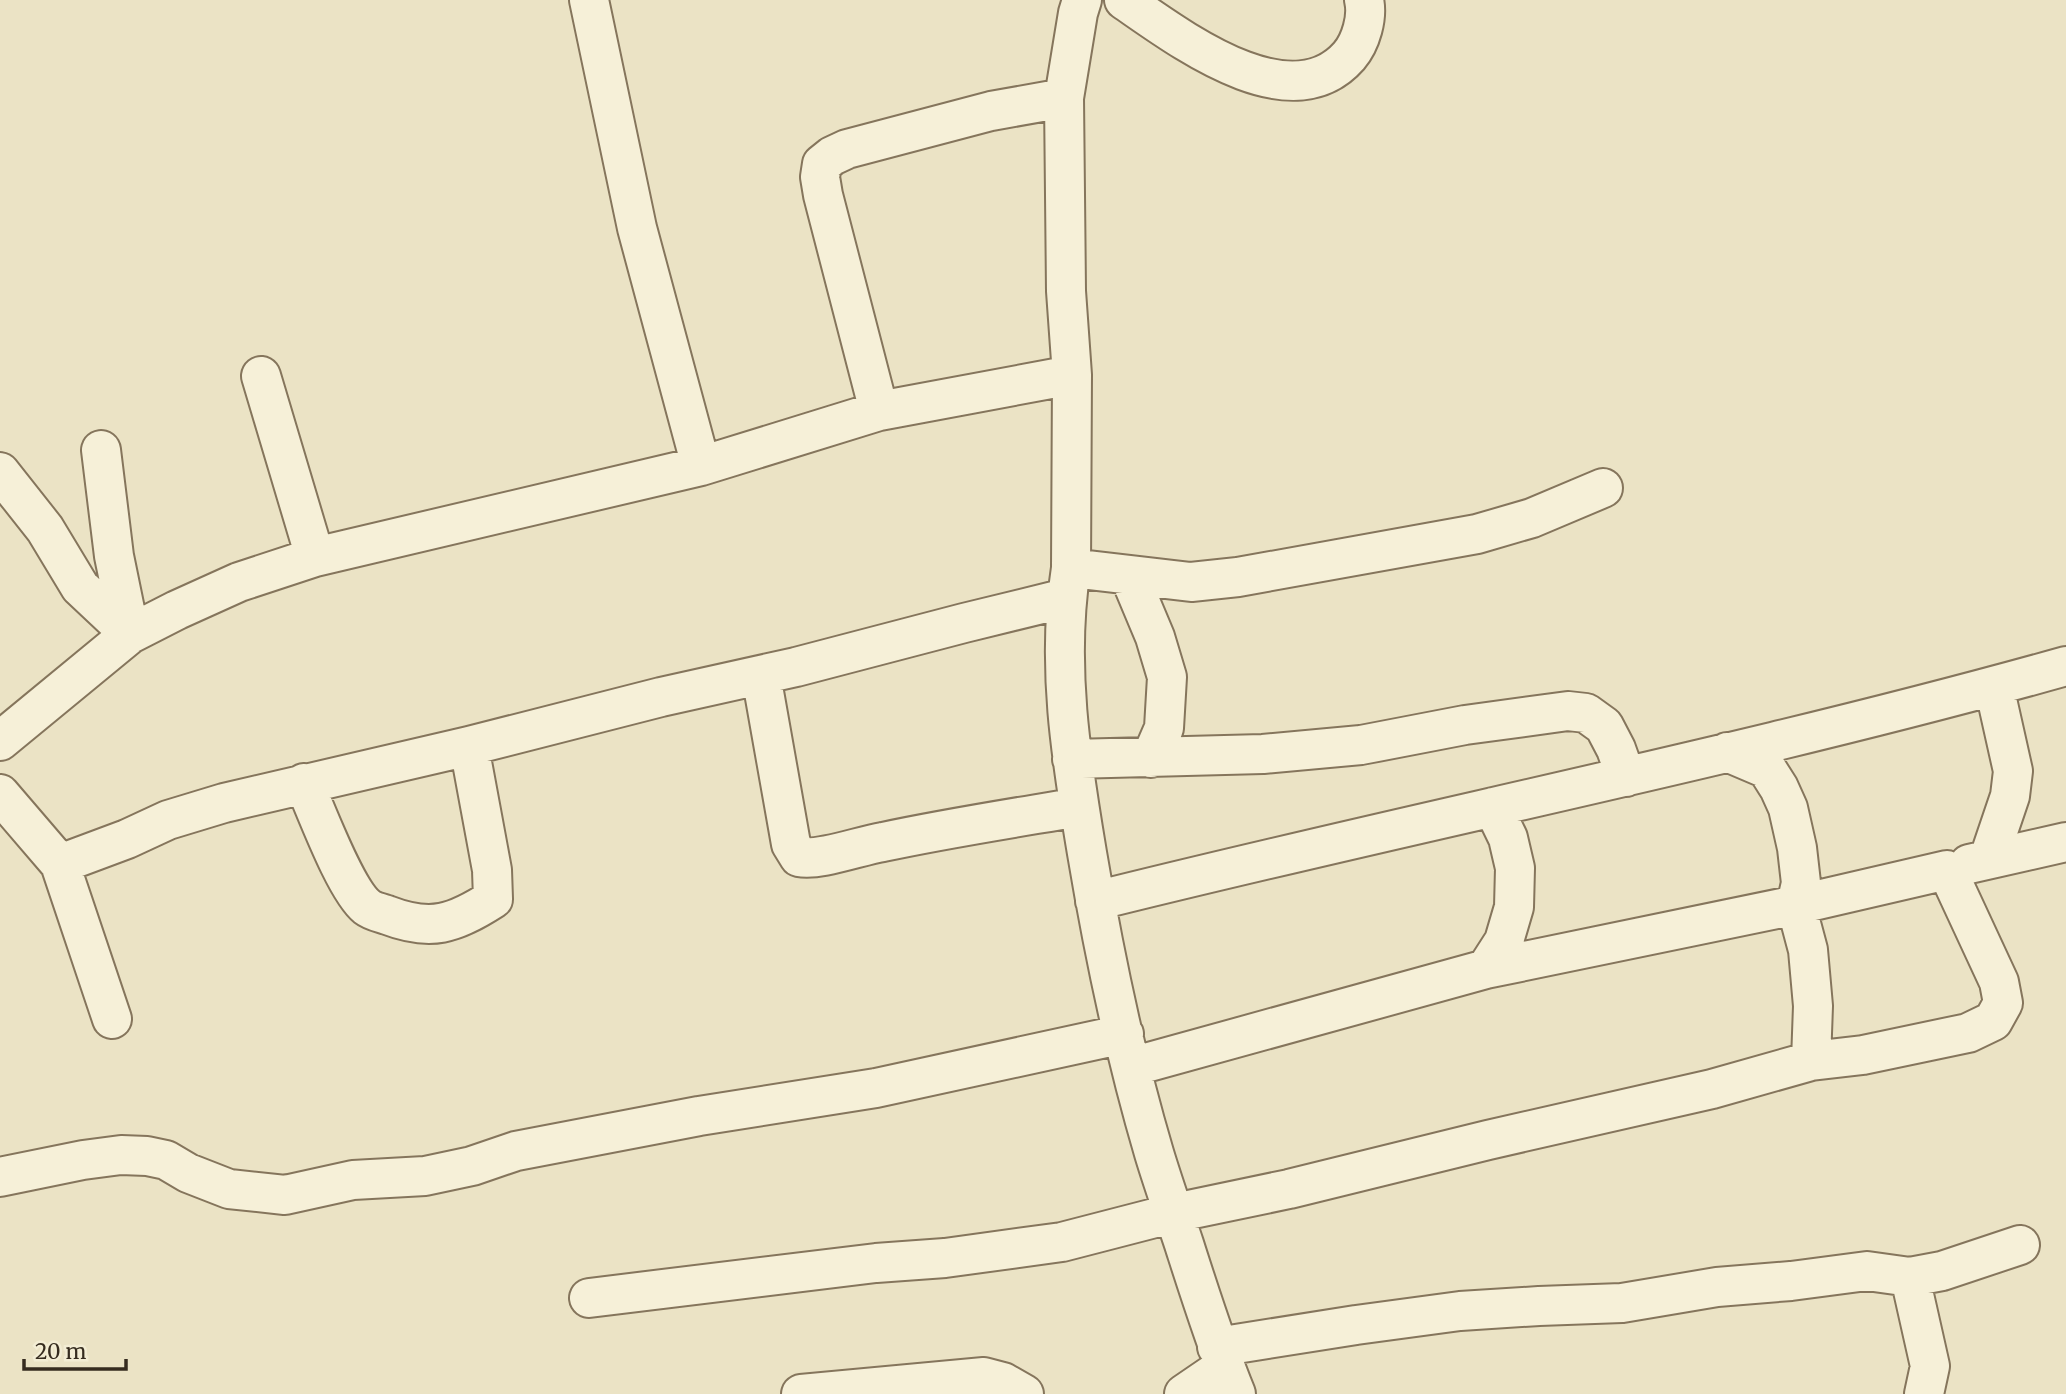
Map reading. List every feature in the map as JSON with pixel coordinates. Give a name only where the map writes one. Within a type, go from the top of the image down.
[{"type":"street","points":[[589,0],[636,228],[701,466]]},
{"type":"street","points":[[1082,0],[1065,98],[1066,291],[1072,375],[1064,677],[1072,759],[1095,901],[1127,1051],[1154,1154],[1226,1369]]},
{"type":"street","points":[[1124,0],[1180,38],[1232,66],[1268,77],[1298,81],[1328,74],[1352,52],[1361,32],[1365,1]]},
{"type":"street","points":[[879,411],[823,195],[820,177],[822,164],[847,149],[991,111],[1065,98]]},
{"type":"street","points":[[0,741],[130,634],[239,582],[315,557],[701,466],[879,411],[1072,375]]},
{"type":"street","points":[[261,376],[315,557]]},
{"type":"street","points":[[101,450],[114,556],[130,634]]},
{"type":"street","points":[[0,472],[46,529],[80,587],[130,634]]},
{"type":"street","points":[[60,864],[127,839],[168,820],[224,803],[761,675],[964,622],[1068,583],[1129,575],[1191,582],[1238,577],[1477,534],[1532,518],[1603,488]]},
{"type":"street","points":[[1129,575],[1155,636],[1167,677],[1164,728],[1152,758]]},
{"type":"street","points":[[1095,901],[1197,875],[1626,777],[2066,667]]},
{"type":"street","points":[[761,675],[791,844],[799,857],[811,859],[937,831],[1079,807]]},
{"type":"street","points":[[1989,858],[2010,796],[2013,771],[1994,687]]},
{"type":"street","points":[[1072,759],[1263,754],[1361,745],[1465,725],[1568,711],[1586,713],[1604,726],[1626,777]]},
{"type":"street","points":[[304,783],[351,885],[368,907],[408,923],[439,924],[467,916],[493,899],[492,870],[469,746]]},
{"type":"street","points":[[1727,752],[1767,769],[1788,808],[1801,883],[1796,905],[1808,950],[1813,1006],[1811,1062]]},
{"type":"street","points":[[0,794],[60,864],[112,1019]]},
{"type":"street","points":[[1486,969],[1504,941],[1514,907],[1515,868],[1508,838],[1493,807]]},
{"type":"street","points":[[0,1177],[121,1155],[166,1160],[188,1173],[229,1189],[285,1195],[353,1180],[425,1176],[472,1166],[516,1151],[699,1116],[1127,1051],[1486,969],[1796,905],[2066,842]]},
{"type":"street","points":[[589,1298],[876,1263],[945,1258],[1036,1245],[1289,1189],[1712,1089],[1811,1062],[1863,1055],[1968,1033],[1993,1021],[2003,1003],[1999,982],[1947,870]]},
{"type":"street","points":[[1184,1394],[1226,1369],[1356,1325],[1461,1311],[1622,1303],[1717,1287],[1867,1271],[1910,1277],[1942,1271],[2020,1245]]},
{"type":"street","points":[[1910,1277],[1930,1366],[1924,1394]]},
{"type":"street","points":[[801,1394],[984,1377],[1003,1382],[1024,1394]]}]
